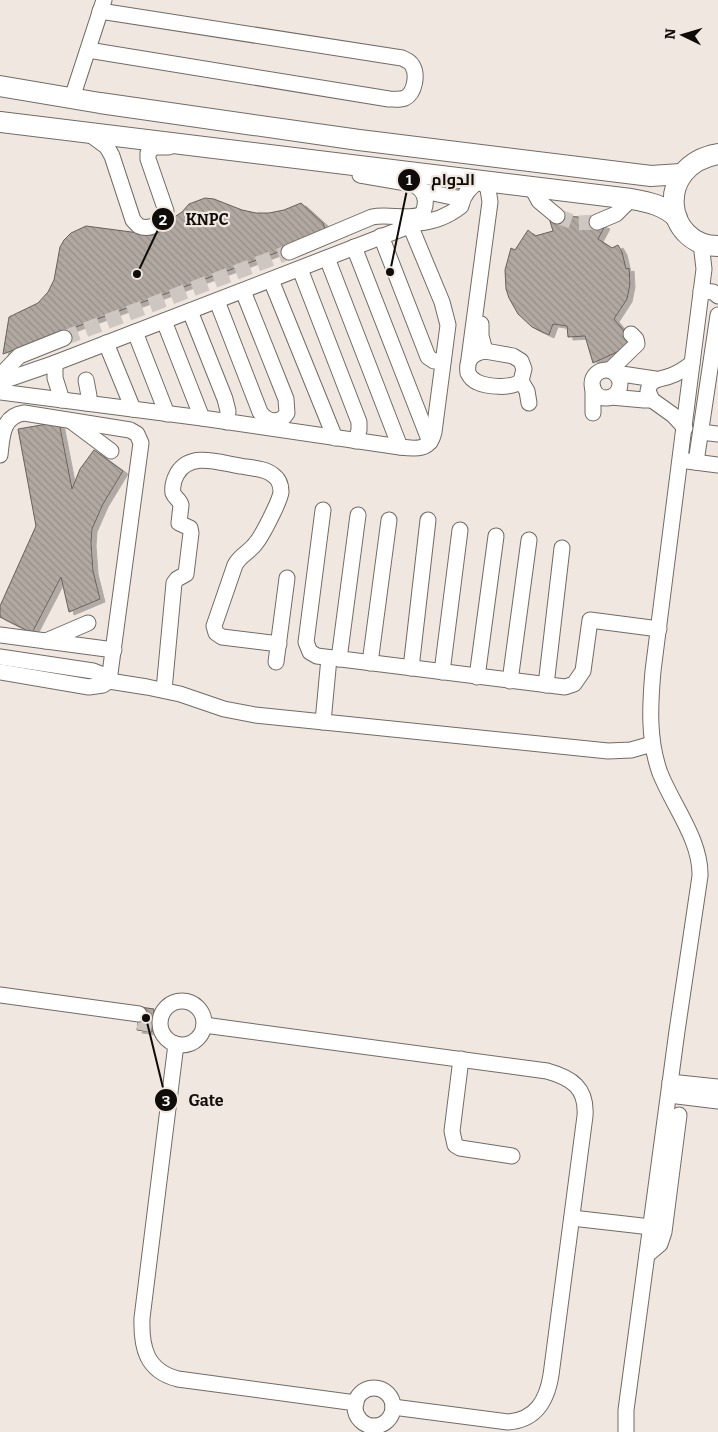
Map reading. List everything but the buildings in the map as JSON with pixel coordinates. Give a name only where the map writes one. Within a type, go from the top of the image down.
[{"type":"main road","points":[[0,86],[359,140],[651,176],[681,174]]},
{"type":"main road","points":[[0,122],[631,199],[650,202],[669,210],[677,218]]},
{"type":"main road","points":[[259,153],[242,141],[242,136],[245,132],[314,139],[359,140]]},
{"type":"main road","points":[[709,244],[691,237],[682,228],[674,207],[674,196],[676,184],[681,174],[705,156],[718,154]]},
{"type":"street","points":[[72,98],[102,6],[402,58],[410,62],[415,74],[412,92],[400,100],[88,50]]},
{"type":"street","points":[[87,132],[107,147],[112,156],[133,220],[139,226],[149,227],[160,223],[166,211],[148,159],[148,153],[154,147],[206,147]]},
{"type":"street","points":[[259,153],[310,166],[412,184],[423,191],[462,198]]},
{"type":"street","points":[[0,382],[106,344],[300,269],[416,221],[432,222],[453,213],[461,206],[462,198],[474,185],[482,180],[488,189],[490,202],[468,373],[473,380],[482,384],[515,384],[527,391],[525,402]]},
{"type":"street","points":[[485,352],[480,328],[497,203],[502,192],[511,184]]},
{"type":"street","points":[[531,186],[539,201],[557,216]]},
{"type":"street","points":[[416,221],[426,203],[423,191]]},
{"type":"street","points":[[597,222],[616,214],[631,199]]},
{"type":"street","points":[[0,392],[202,418],[400,447],[420,449],[430,442],[434,432],[448,330],[447,319],[416,221],[412,217],[376,216],[289,252]]},
{"type":"street","points":[[381,236],[428,357],[434,361],[443,361]]},
{"type":"street","points":[[626,1432],[626,1410],[700,876],[700,866],[694,843],[659,771],[652,744],[650,707],[704,262],[709,244]]},
{"type":"street","points":[[354,247],[430,442]]},
{"type":"street","points":[[327,258],[400,447]]},
{"type":"street","points":[[300,269],[359,422],[356,441]]},
{"type":"street","points":[[271,280],[335,438]]},
{"type":"street","points":[[217,300],[260,412],[268,420],[281,420],[287,413],[286,399],[243,290]]},
{"type":"street","points":[[701,291],[713,292],[718,296]]},
{"type":"street","points":[[190,311],[225,399],[228,422]]},
{"type":"street","points":[[696,462],[700,432],[714,368],[718,315]]},
{"type":"street","points":[[164,321],[202,418]]},
{"type":"street","points":[[135,332],[167,414]]},
{"type":"street","points":[[631,334],[636,339],[637,344],[614,385],[603,405],[596,414],[592,384],[594,376],[601,370],[614,385],[644,400],[652,400]]},
{"type":"street","points":[[0,376],[19,356],[64,338]]},
{"type":"street","points":[[106,344],[133,409]]},
{"type":"street","points":[[469,359],[473,355],[485,352],[517,358],[524,369],[515,384]]},
{"type":"street","points":[[55,363],[55,378],[62,400]]},
{"type":"street","points":[[593,388],[597,395],[614,385],[655,380],[678,372],[692,363]]},
{"type":"street","points":[[86,380],[89,396],[86,403]]},
{"type":"street","points":[[655,380],[649,386],[649,396],[673,415],[684,428]]},
{"type":"street","points":[[0,448],[3,431],[7,422],[24,413],[130,430],[137,434],[140,440],[110,681]]},
{"type":"street","points":[[70,420],[112,451]]},
{"type":"street","points":[[700,432],[718,434]]},
{"type":"street","points":[[164,690],[174,583],[186,574],[191,533],[188,527],[179,524],[182,505],[174,495],[173,489],[179,471],[192,462],[208,460],[264,471],[274,475],[280,483],[280,497],[258,542],[240,557],[235,565],[214,626],[216,633],[222,637],[279,644]]},
{"type":"street","points":[[681,460],[718,465]]},
{"type":"street","points":[[322,510],[306,642],[308,649],[314,655],[560,687],[570,686],[581,676],[590,620],[659,629]]},
{"type":"street","points":[[324,722],[358,514]]},
{"type":"street","points":[[370,663],[389,520]]},
{"type":"street","points":[[411,668],[428,520]]},
{"type":"street","points":[[442,672],[460,530]]},
{"type":"street","points":[[477,677],[496,536]]},
{"type":"street","points":[[510,681],[529,540]]},
{"type":"street","points":[[546,685],[562,548]]},
{"type":"street","points":[[276,662],[287,578]]},
{"type":"street","points":[[45,641],[88,623]]},
{"type":"street","points":[[0,635],[114,650]]},
{"type":"street","points":[[0,657],[93,671],[103,675],[110,681],[164,690],[240,712],[608,751],[631,750],[652,744]]},
{"type":"street","points":[[0,672],[89,687],[103,685],[110,681]]},
{"type":"street","points":[[0,996],[151,1020],[165,1037],[176,1044],[186,1045],[194,1042],[200,1037],[204,1025],[203,1014],[192,1003],[184,1001],[176,1002],[169,1006],[151,1020],[0,1004]]},
{"type":"street","points":[[204,1025],[547,1071],[569,1079],[580,1091],[585,1103],[585,1116],[550,1383],[545,1400],[538,1410],[522,1420],[508,1422],[393,1407]]},
{"type":"street","points":[[176,1044],[142,1318],[142,1340],[148,1358],[165,1374],[178,1379],[356,1403]]},
{"type":"street","points":[[460,1059],[452,1131],[455,1145],[460,1148],[512,1156]]},
{"type":"street","points":[[669,1089],[718,1088]]},
{"type":"street","points":[[669,1089],[718,1101]]},
{"type":"street","points":[[647,1255],[660,1244],[664,1232],[679,1115]]},
{"type":"street","points":[[572,1218],[651,1227]]},
{"type":"street","points":[[378,1388],[390,1396],[393,1407],[392,1414],[387,1422],[370,1429],[357,1417],[356,1403],[360,1394],[368,1389],[378,1388]]},
{"type":"tunnel","points":[[557,216],[576,223],[597,222]]},
{"type":"tunnel","points":[[64,338],[289,252]]},
{"type":"tunnel","points":[[138,1022],[152,1025]]},
{"type":"place","name":"الدوام","points":[[390,272]]},
{"type":"place","name":"KNPC","points":[[137,274]]},
{"type":"place","name":"Gate","points":[[146,1018]]}]
